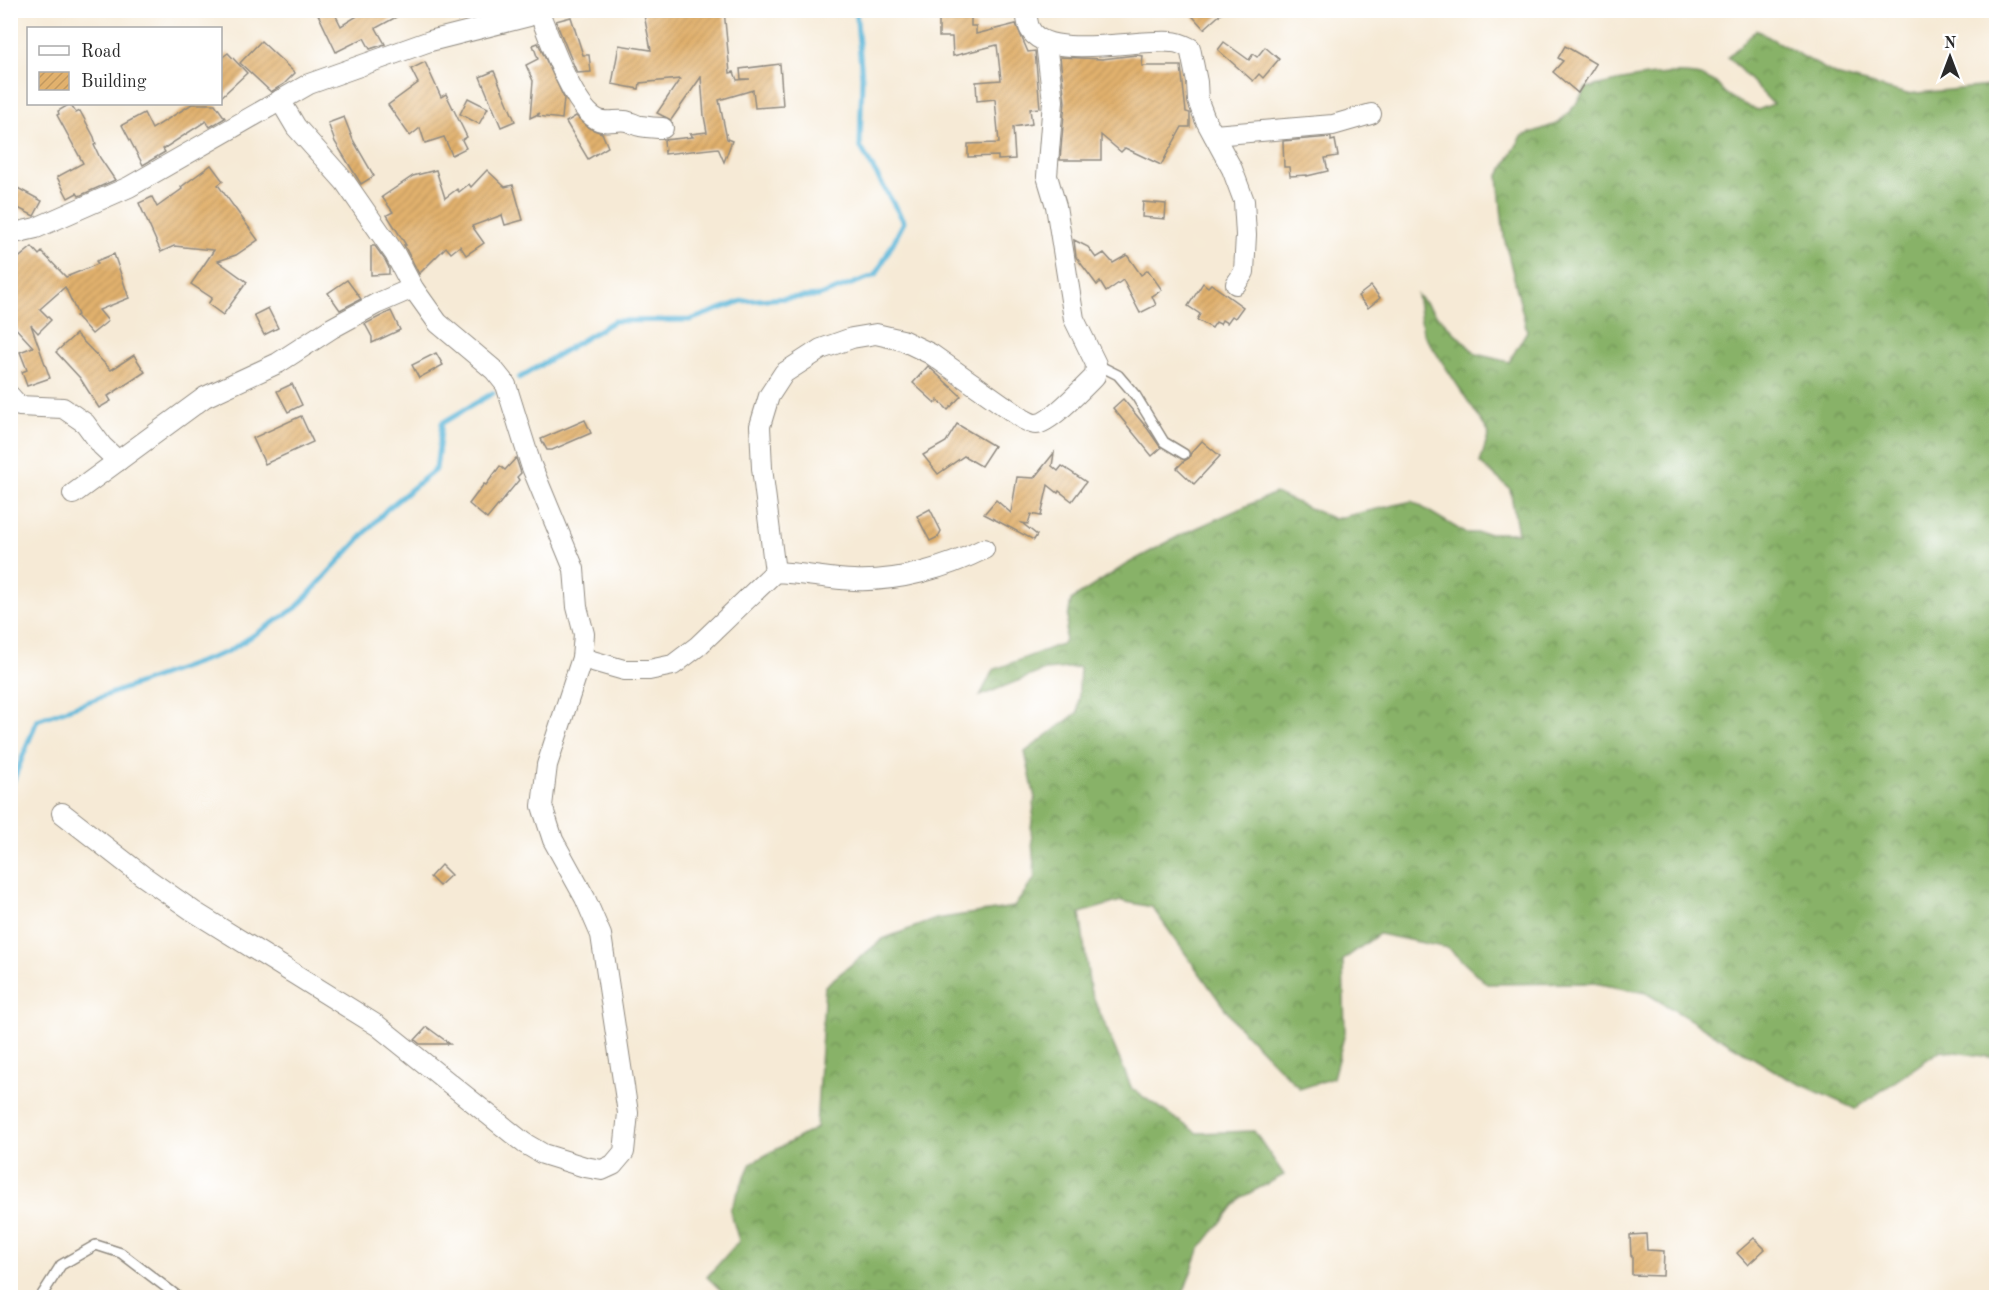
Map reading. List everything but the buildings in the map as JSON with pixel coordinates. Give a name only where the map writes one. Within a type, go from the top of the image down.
[{"type":"street","points":[[1026,10],[1030,29],[1046,43],[1091,47],[1154,41],[1174,42],[1190,48],[1197,82],[1198,101],[1232,169],[1244,201],[1246,235],[1244,272],[1236,284]]},
{"type":"street","points":[[10,234],[36,228],[129,187],[309,84],[430,41],[535,12],[570,85],[586,110],[596,119],[610,123],[626,121],[639,126],[663,128]]},
{"type":"street","points":[[775,572],[762,468],[760,426],[769,396],[784,374],[821,349],[852,338],[876,334],[902,340],[931,354],[1023,419],[1035,424],[1043,422],[1072,399],[1095,376],[1096,364],[1074,319],[1056,206],[1047,176],[1053,101],[1046,43]]},
{"type":"street","points":[[62,813],[143,876],[193,911],[378,1026],[524,1143],[543,1154],[602,1170],[613,1165],[624,1152],[628,1113],[601,935],[585,898],[553,840],[542,806],[547,765],[582,658],[584,634],[577,607],[574,569],[531,465],[506,385],[494,370],[438,323],[414,288],[395,254],[345,182],[296,127],[280,100]]},
{"type":"street","points":[[1214,135],[1333,125],[1371,114]]},
{"type":"street","points":[[73,494],[205,397],[278,363],[332,328],[376,304],[414,288]]},
{"type":"street","points":[[10,396],[19,406],[63,408],[75,415],[85,423],[102,446],[118,461]]},
{"type":"street","points":[[582,658],[624,670],[649,670],[673,665],[698,646],[775,572],[852,580],[887,579],[958,562],[984,549]]},
{"type":"lane","points":[[1096,364],[1118,375],[1136,396],[1164,442],[1184,454]]},
{"type":"lane","points":[[40,1298],[61,1265],[96,1245],[121,1253],[180,1298]]},
{"type":"green space","points":[[1756,30],[1836,75],[1907,94],[1990,86],[1996,63],[1996,1058],[1941,1050],[1855,1109],[1785,1077],[1646,993],[1594,983],[1487,984],[1448,948],[1379,934],[1343,960],[1345,1033],[1333,1078],[1300,1089],[1236,1024],[1152,907],[1121,901],[1080,913],[1090,989],[1132,1089],[1197,1133],[1254,1131],[1284,1175],[1240,1198],[1199,1250],[1182,1297],[728,1297],[707,1277],[739,1241],[730,1210],[751,1163],[816,1128],[825,986],[883,939],[936,919],[1014,907],[1035,878],[1031,829],[1035,798],[1025,752],[1078,712],[1080,667],[1045,670],[980,696],[993,670],[1064,643],[1071,600],[1127,564],[1181,535],[1275,493],[1334,519],[1412,501],[1465,533],[1518,533],[1510,489],[1480,463],[1489,433],[1423,333],[1417,295],[1476,354],[1509,362],[1527,331],[1504,237],[1498,177],[1522,136],[1559,123],[1577,103],[1586,88],[1650,76],[1684,74],[1699,76],[1713,81],[1729,96],[1758,110],[1773,104],[1728,57]]},
{"type":"waterway","points":[[519,378],[614,321],[690,320],[742,301],[819,296],[876,275],[904,222],[860,146],[862,77],[856,10]]},
{"type":"waterway","points":[[10,789],[37,720],[227,652],[296,608],[387,509],[436,469],[442,423],[493,393]]}]
